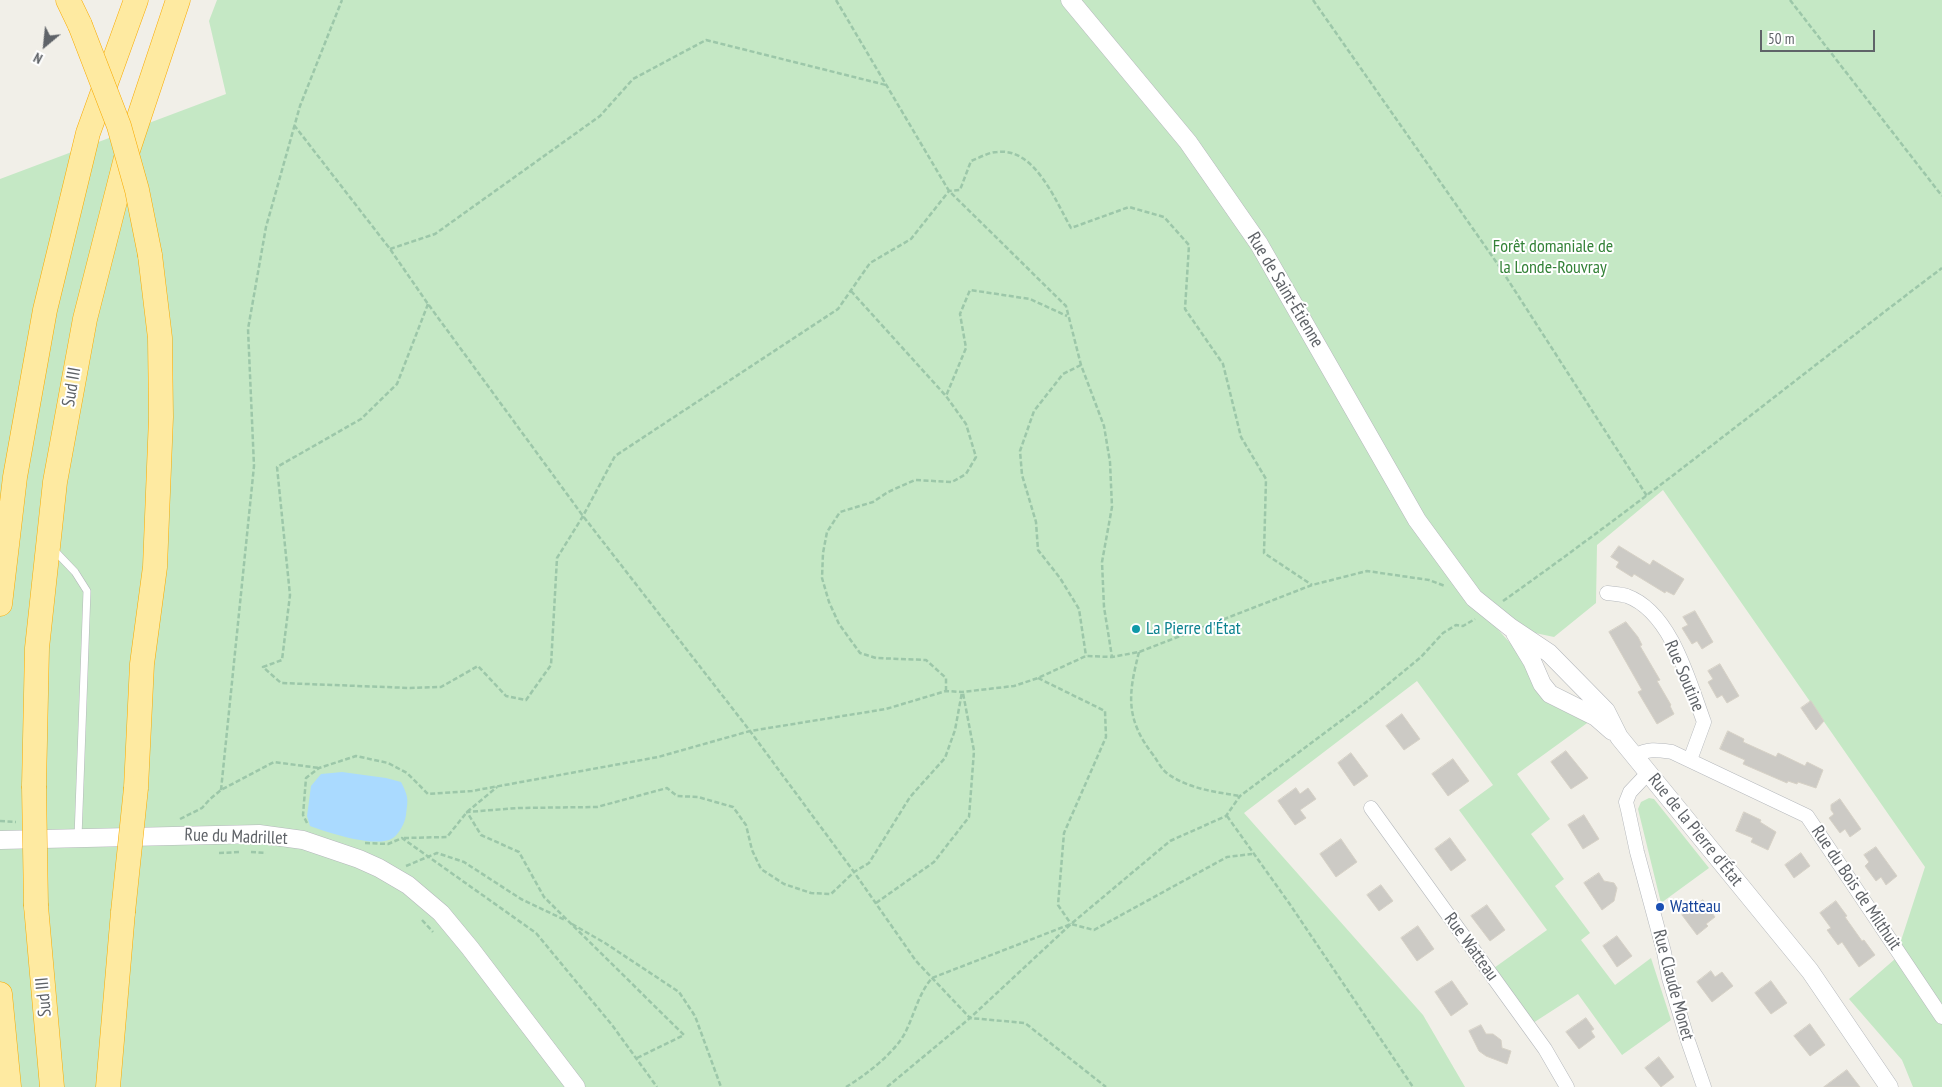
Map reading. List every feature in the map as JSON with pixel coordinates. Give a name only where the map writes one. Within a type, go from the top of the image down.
[{"type":"highway","points":[[68,0],[80,25],[119,126],[137,190],[150,255],[160,338],[161,417],[155,567],[142,664],[136,788],[108,1087]]},
{"type":"highway","points":[[80,0],[80,25]]},
{"type":"highway","points":[[0,604],[15,477],[45,310],[88,133],[136,0]]},
{"type":"highway","name":"Sud III","points":[[52,1087],[36,906],[34,786],[37,648],[55,482],[85,319],[128,150],[178,0]]},
{"type":"highway","points":[[0,994],[8,1087]]},
{"type":"street","name":"Rue de Saint-Étienne","points":[[1070,0],[1188,142],[1259,244],[1417,520],[1474,598]]},
{"type":"street","name":"Rue Soutine","points":[[1607,593],[1627,596],[1654,614],[1679,653],[1704,722],[1690,760]]},
{"type":"street","name":"Rue de la Pierre d'État","points":[[1474,598],[1549,653],[1606,711],[1619,737],[1810,971],[1889,1087]]},
{"type":"street","points":[[1510,626],[1532,661],[1542,684],[1550,694],[1596,717],[1619,737]]},
{"type":"street","name":"Rue du Bois de Milthuit","points":[[1635,756],[1642,751],[1656,749],[1672,752],[1807,816],[1942,1017]]},
{"type":"street","name":"Rue Claude Monet","points":[[1648,772],[1630,792],[1626,802],[1669,978],[1704,1087]]},
{"type":"street","name":"Rue Watteau","points":[[1371,808],[1545,1049],[1567,1087]]},
{"type":"street","name":"Rue du Madrillet","points":[[0,840],[258,834],[320,844],[379,868],[408,885],[441,912],[576,1087]]},
{"type":"lane","points":[[48,544],[75,572],[87,590],[78,838]]},
{"type":"path","points":[[221,790],[254,466],[248,328],[266,227],[294,125],[342,0]]},
{"type":"path","points":[[836,0],[949,191],[1066,306],[1080,365],[1104,426],[1110,462],[1112,507],[1102,562],[1104,607],[1112,656]]},
{"type":"path","points":[[1313,0],[1499,266],[1647,496]]},
{"type":"path","points":[[1790,0],[1942,196]]},
{"type":"path","points":[[390,249],[435,234],[600,116],[632,79],[706,40],[886,85]]},
{"type":"path","points":[[294,125],[390,249],[428,304],[584,516],[750,731],[854,872],[916,961],[970,1018],[1025,1023],[1106,1087]]},
{"type":"path","points":[[428,304],[397,384],[361,419],[277,467],[290,595],[282,660],[263,667],[281,683],[410,688],[441,687],[478,666],[506,696],[526,700],[551,664],[557,558],[584,516],[615,456],[838,309],[870,263],[911,239],[949,191],[960,190],[971,161],[997,152],[1018,154],[1041,175],[1071,228],[1129,208],[1164,217],[1188,245],[1184,309],[1223,364],[1241,437],[1266,479],[1264,553],[1312,584]]},
{"type":"path","points":[[888,1087],[970,1018],[1071,924],[1170,841],[1226,816],[1240,796],[1369,700],[1421,657],[1443,633],[1456,625],[1463,626],[1490,610],[1647,496],[1762,405],[1942,268]]},
{"type":"path","points":[[946,396],[966,348],[960,314],[970,290],[1030,299],[1067,316]]},
{"type":"path","points":[[851,291],[946,396],[966,424],[976,457],[966,474],[952,482],[914,480],[888,492],[873,502],[840,512],[826,532],[822,578],[829,602],[839,624],[860,653],[876,658],[926,660],[946,678],[946,691]]},
{"type":"path","points":[[1080,365],[1063,374],[1034,411],[1020,451],[1022,475],[1036,522],[1038,550],[1060,578],[1079,609],[1086,656]]},
{"type":"path","points":[[308,826],[303,815],[306,778],[320,768],[356,756],[388,762],[407,773],[428,794],[472,792],[658,757],[750,731],[886,710],[946,691],[962,692],[1014,686],[1038,678],[1086,656],[1112,656],[1139,652],[1312,584],[1367,571],[1429,580],[1447,587]]},
{"type":"path","points":[[1139,652],[1131,684],[1131,712],[1143,742],[1167,774],[1200,789],[1240,796]]},
{"type":"path","points":[[1038,678],[1105,711],[1106,737],[1064,833],[1058,905],[1071,924]]},
{"type":"path","points":[[467,812],[518,808],[597,808],[666,788],[677,796],[698,797],[733,807],[746,825],[752,850],[761,869],[784,884],[811,894],[831,894],[854,872],[869,863],[910,797],[945,758],[954,730],[962,692]]},
{"type":"path","points":[[876,904],[934,862],[969,818],[974,751],[962,692]]},
{"type":"path","points":[[186,822],[176,821],[202,808],[210,798],[221,790],[274,762],[320,768]]},
{"type":"path","points":[[357,841],[388,844],[402,838],[447,837],[467,812],[498,786]]},
{"type":"path","points":[[467,812],[481,835],[519,852],[544,897],[684,1035],[637,1058]]},
{"type":"path","points":[[1226,816],[1288,903],[1413,1087]]},
{"type":"path","points":[[0,821],[20,822]]},
{"type":"path","points":[[402,838],[536,933],[637,1058],[657,1087]]},
{"type":"path","points":[[210,853],[271,853]]},
{"type":"path","points":[[428,856],[437,853],[464,862],[521,899],[568,921],[605,942],[679,992],[695,1016],[721,1087]]},
{"type":"path","points":[[846,1087],[863,1077],[884,1058],[905,1033],[923,988],[932,978],[1071,924],[1094,930],[1227,856],[1252,854]]},
{"type":"path","points":[[420,918],[435,934]]},
{"type":"green space","name":"Forêt domaniale de la Londe-Rouvray","points":[[217,0],[1942,0],[1942,1087],[1913,1087],[1902,1060],[1849,999],[1895,959],[1925,867],[1663,490],[1597,545],[1596,603],[1554,637],[1493,624],[1521,655],[1590,721],[1517,774],[1550,819],[1531,834],[1564,879],[1555,886],[1590,933],[1581,940],[1615,985],[1651,958],[1671,1020],[1622,1055],[1578,994],[1533,1023],[1494,968],[1547,930],[1459,810],[1493,785],[1417,681],[1244,813],[1423,1015],[1465,1087],[0,1087],[0,179],[226,94],[209,21]]},
{"type":"green space","points":[[1649,798],[1654,799],[1709,868],[1661,903],[1638,809],[1641,802]]},
{"type":"water","points":[[342,772],[401,782],[407,798],[406,815],[401,828],[393,838],[385,841],[364,841],[310,826],[307,816],[311,786],[321,774]]},
{"type":"building","points":[[1619,546],[1650,565],[1653,560],[1684,579],[1674,595],[1666,591],[1665,593],[1634,574],[1632,577],[1616,567],[1619,562],[1611,557]]},
{"type":"building","points":[[1695,611],[1713,642],[1702,649],[1697,641],[1692,644],[1682,628],[1688,625],[1683,617]]},
{"type":"building","points":[[1626,622],[1638,637],[1642,645],[1640,646],[1660,680],[1657,681],[1674,714],[1657,724],[1638,692],[1642,690],[1609,632]]},
{"type":"building","points":[[1720,664],[1739,696],[1727,703],[1722,695],[1717,698],[1708,682],[1713,679],[1708,671]]},
{"type":"building","points":[[1811,701],[1824,721],[1816,730],[1801,708]]},
{"type":"building","points":[[1402,714],[1420,739],[1404,750],[1386,726]]},
{"type":"building","points":[[1728,731],[1744,739],[1743,742],[1776,757],[1778,753],[1805,766],[1807,762],[1823,770],[1816,788],[1798,782],[1797,784],[1788,781],[1787,783],[1743,764],[1745,760],[1720,749]]},
{"type":"building","points":[[1566,751],[1588,778],[1571,789],[1551,762]]},
{"type":"building","points":[[1351,753],[1368,776],[1354,786],[1338,763]]},
{"type":"building","points":[[1453,759],[1469,781],[1448,796],[1432,774]]},
{"type":"building","points":[[1296,788],[1300,794],[1308,788],[1316,799],[1300,810],[1306,818],[1295,825],[1278,801]]},
{"type":"building","points":[[1840,799],[1861,829],[1850,837],[1845,829],[1840,833],[1829,818],[1834,814],[1831,810],[1831,805]]},
{"type":"building","points":[[1744,812],[1761,820],[1760,822],[1776,832],[1768,850],[1751,842],[1753,838],[1736,831]]},
{"type":"building","points":[[1584,815],[1599,839],[1583,849],[1568,825]]},
{"type":"building","points":[[1450,838],[1466,860],[1451,871],[1435,849]]},
{"type":"building","points":[[1341,839],[1357,862],[1336,877],[1320,854]]},
{"type":"building","points":[[1876,847],[1897,876],[1886,885],[1881,877],[1876,881],[1865,866],[1869,862],[1864,855]]},
{"type":"building","points":[[1801,853],[1810,866],[1794,878],[1785,865]]},
{"type":"building","points":[[1599,873],[1604,881],[1614,883],[1617,888],[1614,901],[1602,910],[1584,883]]},
{"type":"building","points":[[1381,885],[1393,901],[1379,911],[1367,895]]},
{"type":"building","points":[[1703,900],[1715,917],[1697,935],[1682,915]]},
{"type":"building","points":[[1836,901],[1862,941],[1864,940],[1875,955],[1859,967],[1842,942],[1838,945],[1827,930],[1831,928],[1820,913]]},
{"type":"building","points":[[1487,905],[1505,930],[1490,941],[1471,916]]},
{"type":"building","points":[[1418,926],[1434,949],[1417,961],[1401,938]]},
{"type":"building","points":[[1617,936],[1632,956],[1617,967],[1603,946]]},
{"type":"building","points":[[1711,971],[1715,977],[1722,972],[1733,986],[1712,1002],[1697,982]]},
{"type":"building","points":[[1452,981],[1468,1004],[1451,1016],[1435,992]]},
{"type":"building","points":[[1771,981],[1787,1003],[1771,1014],[1755,993]]},
{"type":"building","points":[[1586,1018],[1594,1029],[1591,1031],[1595,1037],[1579,1049],[1566,1032]]},
{"type":"building","points":[[1810,1024],[1825,1045],[1810,1056],[1794,1036]]},
{"type":"building","points":[[1481,1025],[1486,1034],[1493,1034],[1501,1040],[1502,1048],[1511,1051],[1507,1064],[1486,1056],[1479,1051],[1469,1031]]},
{"type":"building","points":[[1659,1057],[1674,1077],[1661,1087],[1645,1068]]},
{"type":"building","points":[[1847,1070],[1860,1087],[1824,1087]]},
{"type":"place","name":"La Pierre d'État","points":[[1136,629]]},
{"type":"place","name":"Watteau","points":[[1660,907]]}]
